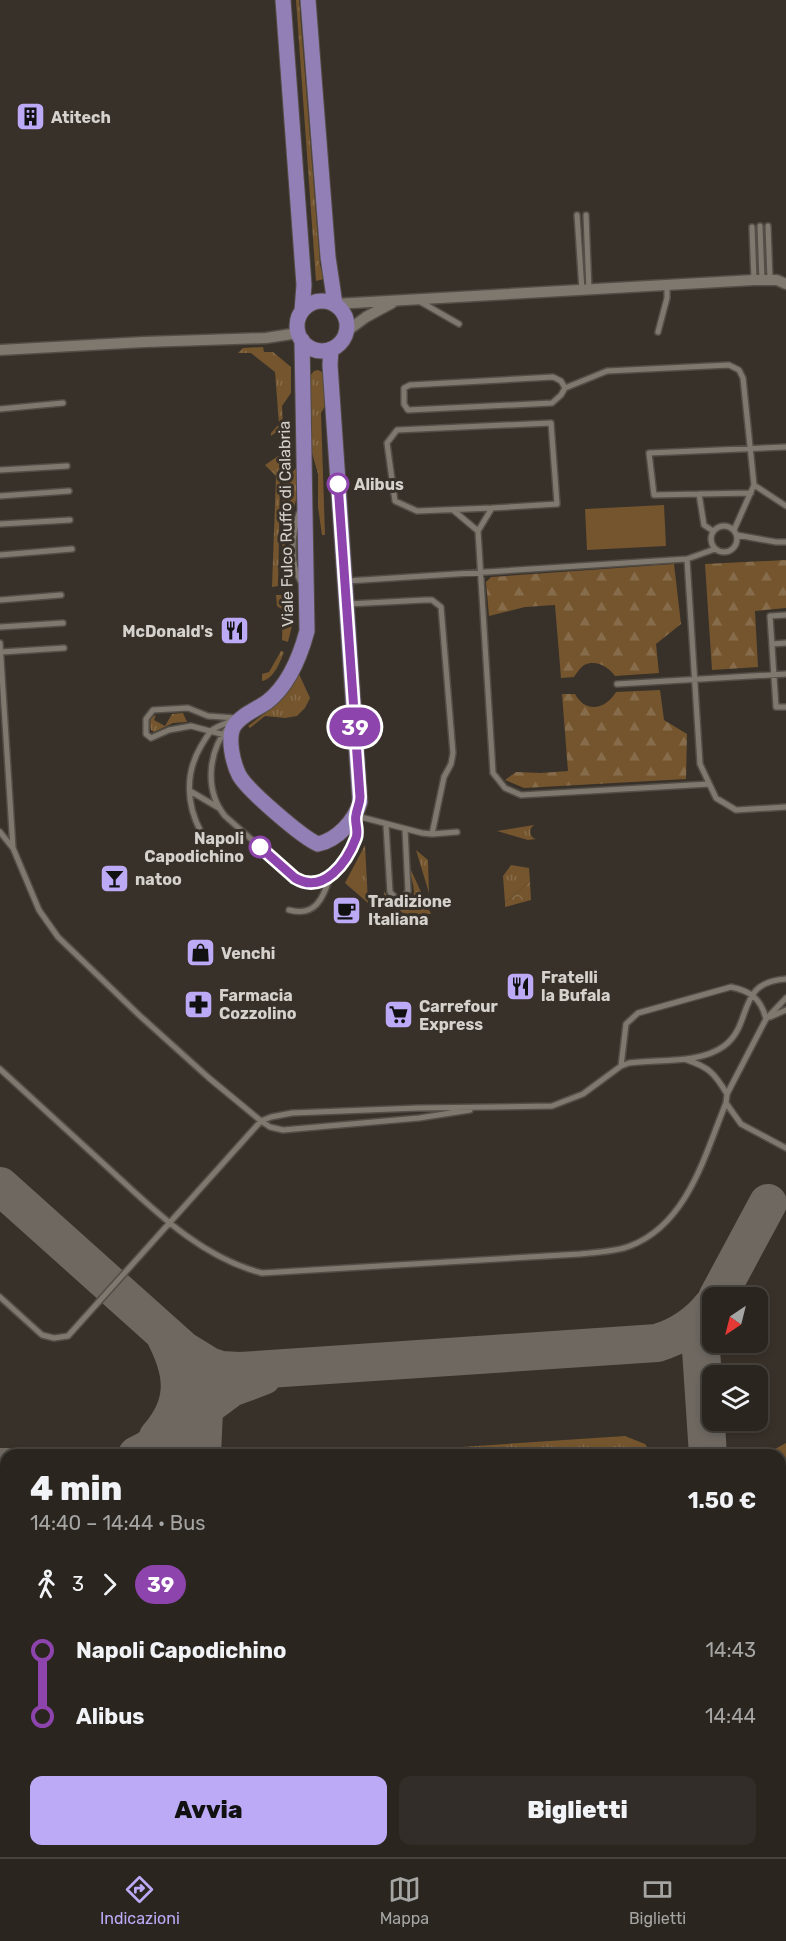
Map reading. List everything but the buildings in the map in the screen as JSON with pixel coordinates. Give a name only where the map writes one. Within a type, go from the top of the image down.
[{"type":"main road","points":[[284,0],[304,282],[302,311],[297,325],[300,337],[315,350],[331,349],[338,345],[346,331],[345,315],[335,304],[328,257],[308,0]]},
{"type":"main road","points":[[302,311],[307,306],[321,301],[335,304]]},
{"type":"main road","name":"Viale Fulco Ruffo di Calabria","points":[[227,736],[240,718],[276,694],[292,672],[307,631],[300,337]]},
{"type":"main road","points":[[227,736],[236,765],[245,783],[312,842],[318,844],[332,838],[355,816],[360,797],[330,365],[331,349]]},
{"type":"street","points":[[335,304],[762,280],[786,284]]},
{"type":"street","points":[[346,331],[394,302]]},
{"type":"street","points":[[0,350],[154,341],[300,337]]},
{"type":"lane","points":[[586,214],[586,290]]},
{"type":"lane","points":[[577,215],[586,290]]},
{"type":"lane","points":[[760,226],[762,280]]},
{"type":"lane","points":[[762,280],[768,226]]},
{"type":"lane","points":[[752,227],[762,280]]},
{"type":"lane","points":[[658,333],[667,298],[667,285]]},
{"type":"lane","points":[[417,300],[459,324]]},
{"type":"lane","points":[[344,581],[687,559],[715,549],[724,552],[733,549],[736,545],[735,532],[754,485],[743,378],[739,370],[729,365],[608,371],[565,388],[561,396],[552,403],[408,410],[404,404],[403,394],[404,388],[410,385],[553,377],[561,381],[565,388]]},
{"type":"lane","points":[[0,409],[63,403]]},
{"type":"lane","points":[[551,423],[557,504],[492,508],[417,511],[394,501],[387,443],[397,430],[551,423]]},
{"type":"lane","points":[[751,493],[654,495],[649,453],[786,447]]},
{"type":"lane","points":[[0,470],[67,466]]},
{"type":"lane","points":[[754,485],[786,506]]},
{"type":"lane","points":[[0,496],[69,490]]},
{"type":"lane","points":[[699,494],[704,525],[713,531]]},
{"type":"lane","points":[[492,508],[478,531],[493,773],[505,788],[521,795],[709,784]]},
{"type":"lane","points":[[453,510],[478,531]]},
{"type":"lane","points":[[0,524],[70,520]]},
{"type":"lane","points":[[715,549],[710,540],[713,531],[723,525],[735,532],[776,542],[786,542]]},
{"type":"lane","points":[[0,555],[72,549]]},
{"type":"lane","points":[[687,559],[700,764],[716,798],[736,810],[786,807]]},
{"type":"lane","points":[[0,600],[61,596]]},
{"type":"lane","points":[[346,604],[432,600],[441,607],[453,753],[451,764],[444,777],[432,834]]},
{"type":"lane","points":[[786,615],[770,616],[776,707],[786,707]]},
{"type":"lane","points":[[0,627],[63,623]]},
{"type":"lane","points":[[0,643],[13,848]]},
{"type":"lane","points":[[772,644],[786,643]]},
{"type":"lane","points":[[1,652],[64,648]]},
{"type":"lane","points":[[617,684],[786,674]]},
{"type":"lane","points":[[0,701],[5,707]]},
{"type":"lane","points":[[227,736],[183,726],[151,738],[146,734],[146,719],[153,710],[182,708],[208,716],[240,718]]},
{"type":"lane","points":[[201,832],[194,819],[190,791],[191,766],[202,744],[212,731],[240,718]]},
{"type":"lane","points":[[227,736],[218,743],[211,770],[211,782],[220,809],[225,816],[301,882],[315,883],[330,876],[341,865],[356,837],[355,816],[432,834],[457,832]]},
{"type":"lane","points":[[190,791],[220,809]]},
{"type":"lane","points":[[386,825],[390,892],[397,899],[403,898],[408,891],[405,829]]},
{"type":"lane","points":[[0,832],[13,848],[39,910],[58,937],[148,1023],[261,1122],[283,1130],[419,1118],[489,1107]]},
{"type":"lane","points":[[289,910],[298,912],[311,909],[321,899],[330,876]]},
{"type":"lane","points":[[0,1298],[42,1335],[54,1338],[68,1336],[261,1122],[271,1117],[292,1113],[418,1108],[552,1106],[583,1094],[621,1066],[640,1062],[687,1060],[724,1046],[732,1038],[758,986],[769,981],[786,979]]},
{"type":"lane","points":[[621,1066],[626,1024],[638,1013],[731,987],[752,994],[763,1008],[766,1019]]},
{"type":"lane","points":[[0,1069],[169,1223],[220,1258],[242,1268],[262,1273],[610,1251],[631,1246],[657,1231],[681,1205],[698,1173],[726,1103],[727,1094],[766,1019],[786,998]]},
{"type":"lane","points":[[766,1019],[786,1010]]},
{"type":"lane","points":[[687,1060],[704,1065],[712,1071],[727,1094]]},
{"type":"lane","points":[[726,1103],[741,1124],[786,1148]]},
{"type":"green space","points":[[296,0],[299,0],[320,265],[324,279],[316,281]]},
{"type":"green space","points":[[263,347],[264,352],[273,352],[291,367],[291,393],[282,406],[283,427],[271,436],[279,424],[275,372],[251,353],[238,353],[243,348]]},
{"type":"green space","points":[[318,370],[324,376],[325,406],[321,413],[325,535],[322,535],[318,507],[318,474],[311,449],[310,376]]},
{"type":"green space","points":[[284,452],[292,464],[280,481],[278,586],[272,587],[276,476],[265,465]]},
{"type":"green space","points":[[296,468],[296,500],[290,522],[289,542],[285,543],[286,567],[282,567],[283,484]]},
{"type":"green space","points":[[664,505],[666,546],[587,550],[585,509]]},
{"type":"green space","points":[[786,560],[786,608],[755,611],[758,667],[712,670],[705,564]]},
{"type":"green space","points":[[674,564],[681,624],[656,644],[659,673],[615,676],[598,663],[589,663],[584,665],[574,677],[561,678],[555,605],[525,607],[489,616],[486,582],[491,577]]},
{"type":"green space","points":[[276,595],[285,596],[293,605],[293,619],[288,642],[282,640],[283,610],[277,606]]},
{"type":"green space","points":[[281,651],[284,652],[276,670],[262,681],[262,674],[269,672]]},
{"type":"green space","points":[[299,674],[310,698],[305,708],[297,716],[285,718],[265,716],[250,728],[248,726],[283,696]]},
{"type":"green space","points":[[660,690],[664,720],[687,734],[686,779],[524,788],[505,780],[516,772],[568,771],[562,694],[575,694],[585,705],[596,707],[607,702],[616,692]]},
{"type":"green space","points":[[183,713],[187,722],[173,723],[154,732],[151,730],[150,723],[154,716],[156,715],[154,720],[165,726],[172,714]]},
{"type":"green space","points":[[534,825],[530,833],[536,839],[528,840],[497,831]]},
{"type":"green space","points":[[365,845],[368,903],[345,883]]},
{"type":"green space","points":[[416,850],[428,860],[429,893]]},
{"type":"green space","points":[[511,865],[529,868],[530,881],[505,903],[503,876]]},
{"type":"green space","points":[[411,870],[431,914],[405,914],[385,903],[384,891],[389,900],[396,905],[406,904],[412,899],[414,892]]},
{"type":"green space","points":[[530,881],[531,900],[505,907],[505,903]]},
{"type":"green space","points":[[625,1436],[645,1444],[649,1449],[431,1449]]},
{"type":"green space","points":[[786,1443],[786,1449],[775,1449]]},
{"type":"taxiway","points":[[0,1186],[183,1350],[209,1366],[221,1370],[240,1371],[657,1343],[688,1329],[702,1317]]},
{"type":"taxiway","points":[[723,1287],[768,1203]]},
{"type":"taxiway","points":[[158,1437],[174,1412],[180,1387],[176,1361],[164,1334]]},
{"type":"taxiway","points":[[702,1344],[708,1449]]},
{"type":"taxiway","points":[[148,1449],[231,1388],[263,1376]]},
{"type":"taxiway","points":[[201,1389],[204,1411],[202,1449]]},
{"type":"bus line","name":"39","points":[[260,847],[295,878],[309,884],[322,881],[330,876],[341,865],[356,837],[355,816],[360,797],[338,484]]},
{"type":"place","name":"Atitech","points":[[30,117]]},
{"type":"place","name":"Alibus","points":[[338,484]]},
{"type":"place","name":"McDonald's","points":[[234,631]]},
{"type":"place","name":"Napoli Capodichino","points":[[260,847]]},
{"type":"place","name":"natoo","points":[[114,879]]},
{"type":"place","name":"Tradizione Italiana","points":[[347,910]]},
{"type":"place","name":"Venchi","points":[[200,953]]},
{"type":"place","name":"Fratelli la Bufala","points":[[520,986]]},
{"type":"place","name":"Farmacia Cozzolino","points":[[198,1004]]},
{"type":"place","name":"Carrefour Express","points":[[398,1015]]}]
